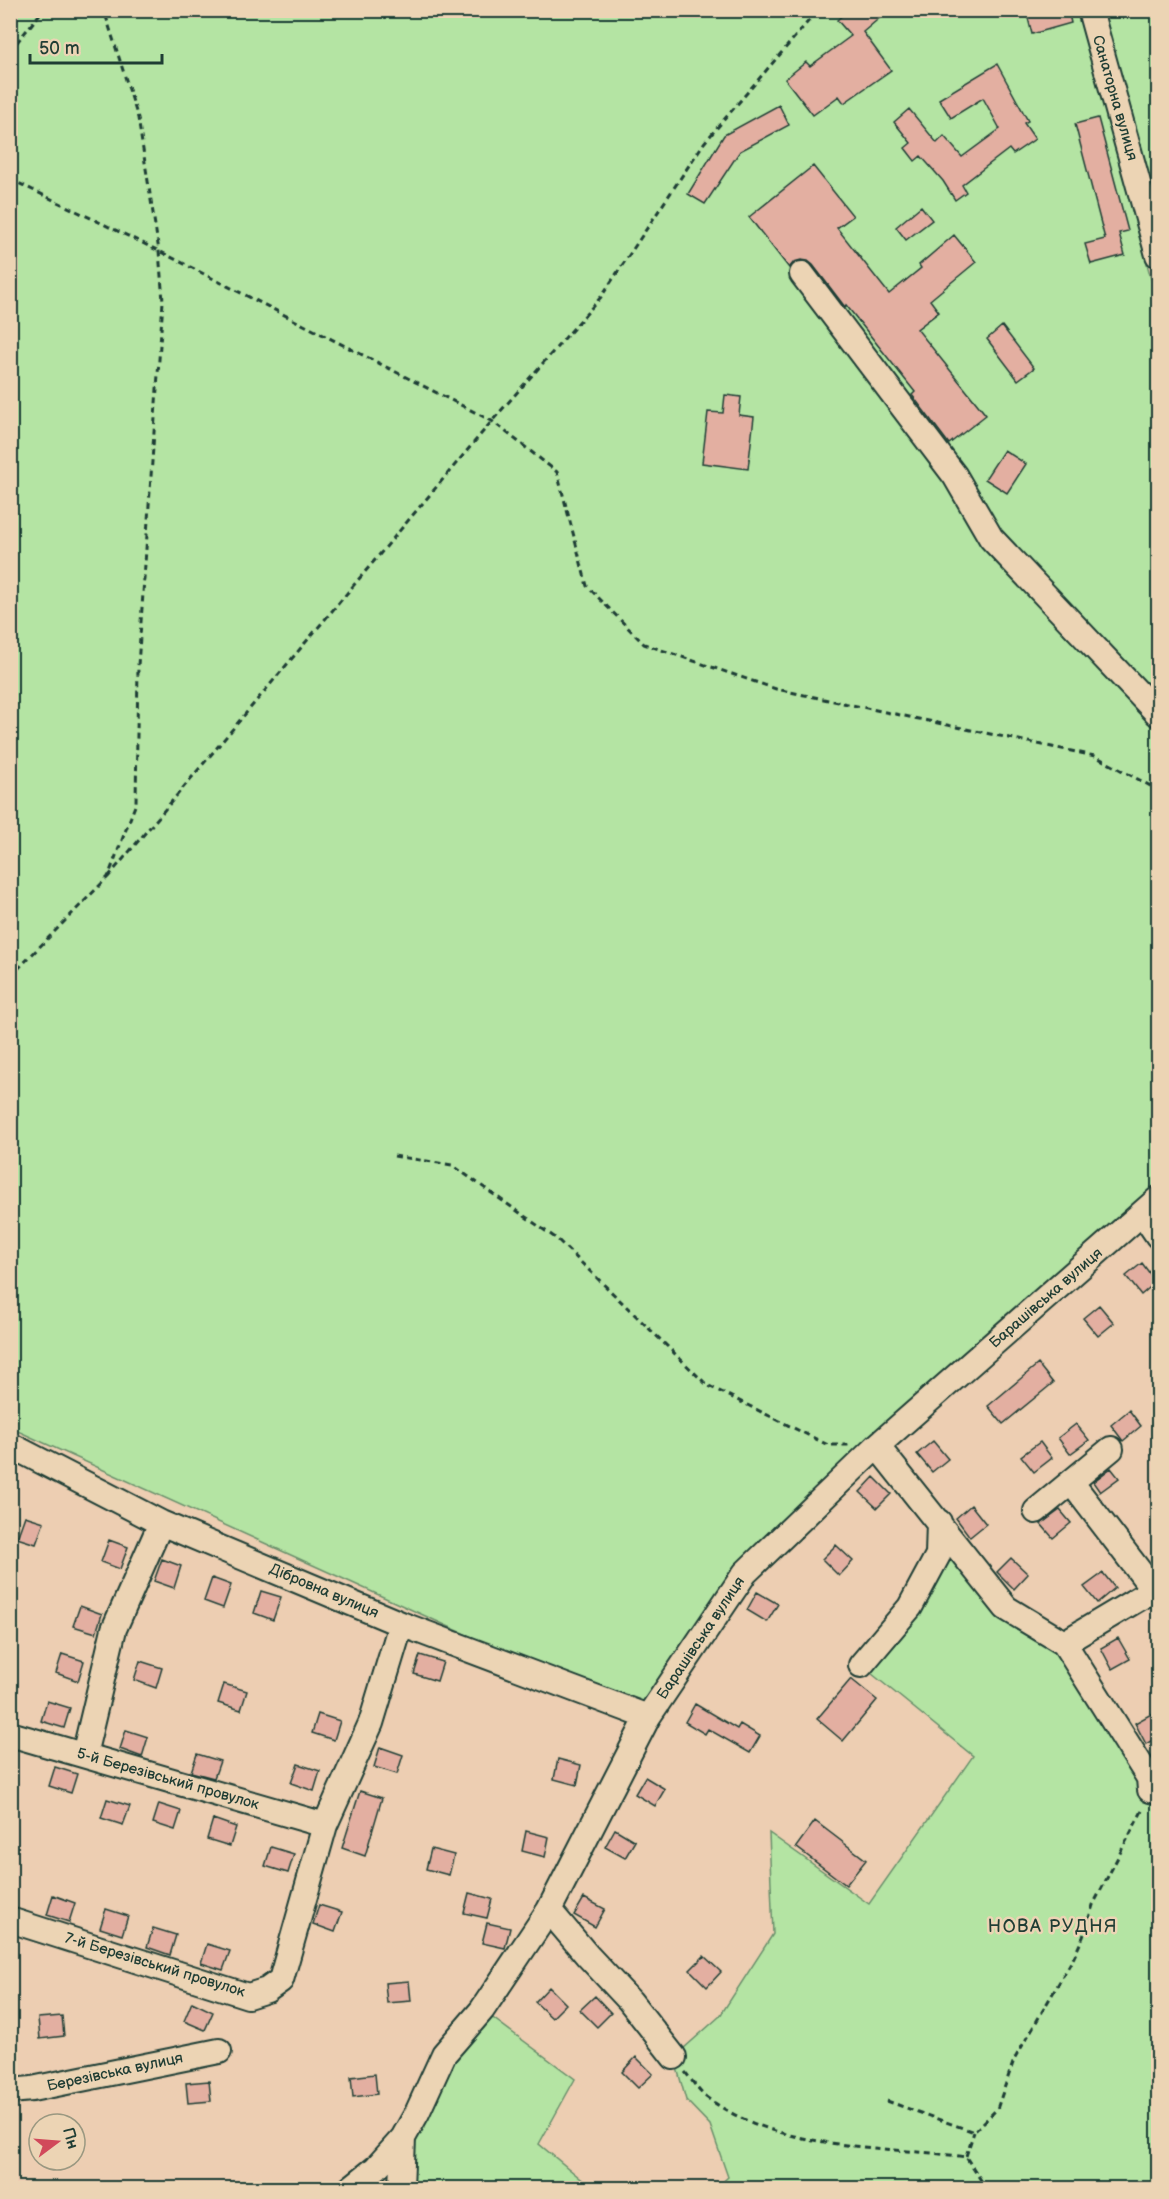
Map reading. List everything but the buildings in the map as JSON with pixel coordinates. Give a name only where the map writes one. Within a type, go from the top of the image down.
[{"type":"street","name":"Санаторна вулиця","points":[[1090,10],[1158,255]]},
{"type":"street","points":[[802,274],[955,476],[991,538],[1158,714]]},
{"type":"street","points":[[1150,1207],[1158,1236]]},
{"type":"street","name":"Барашівська вулиця","points":[[401,2188],[403,2138],[444,2054],[482,2010],[549,1910],[648,1717],[745,1573],[877,1446],[1150,1207]]},
{"type":"street","name":"Дібровна вулиця","points":[[10,1445],[161,1523],[401,1624],[648,1717]]},
{"type":"street","points":[[877,1446],[1006,1608],[1064,1643],[1149,1778],[1154,1791]]},
{"type":"street","points":[[1036,1511],[1111,1449]]},
{"type":"street","points":[[1064,1643],[1156,1588],[1071,1482]]},
{"type":"street","points":[[861,1665],[910,1607],[938,1555],[939,1522]]},
{"type":"street","points":[[84,1755],[114,1629],[161,1523]]},
{"type":"street","name":"7-й Березівський провулок","points":[[10,1920],[248,1996],[267,1990],[280,1980],[326,1825],[371,1723],[401,1624]]},
{"type":"street","name":"5-й Березівський провулок","points":[[10,1734],[326,1825]]},
{"type":"street","points":[[549,1910],[630,2001],[674,2057]]},
{"type":"street","name":"Березівська вулиця","points":[[10,2091],[32,2089],[219,2050]]},
{"type":"street","points":[[358,2183],[376,2168],[403,2138]]},
{"type":"street","points":[[358,2183],[381,2178],[391,2188]]},
{"type":"path","points":[[10,51],[43,10]]},
{"type":"path","points":[[104,10],[138,118],[159,251],[163,301],[138,666],[136,803],[108,877]]},
{"type":"path","points":[[10,977],[108,877],[492,421],[602,297],[704,143],[820,10]]},
{"type":"path","points":[[10,179],[159,251],[492,421],[557,472],[587,586],[644,644],[776,689],[1095,756],[1158,790]]},
{"type":"path","points":[[394,1156],[452,1165],[557,1239],[707,1385],[828,1445],[877,1446]]},
{"type":"path","points":[[966,2157],[974,2132],[997,2109],[1014,2060],[1074,1957],[1093,1905],[1145,1803],[1154,1791]]},
{"type":"path","points":[[674,2057],[704,2096],[746,2120],[795,2136],[838,2145],[966,2157],[987,2188]]},
{"type":"path","points":[[887,2101],[974,2132]]},
{"type":"green space","points":[[11,11],[1158,11],[1158,282],[1089,46],[1158,305],[1158,1189],[745,1573],[648,1717],[11,1428]]},
{"type":"green space","points":[[939,1522],[1006,1608],[1064,1643],[1158,1786],[1158,2188],[716,2188],[728,2177],[710,2125],[686,2100],[674,2057],[720,2016],[773,1934],[769,1833],[869,1904],[973,1756],[861,1665],[910,1607]]},
{"type":"green space","points":[[482,2010],[575,2079],[539,2144],[592,2188],[401,2188],[403,2138]]},
{"type":"district","name":"НОВА РУДНЯ","points":[[1053,1926]]}]
